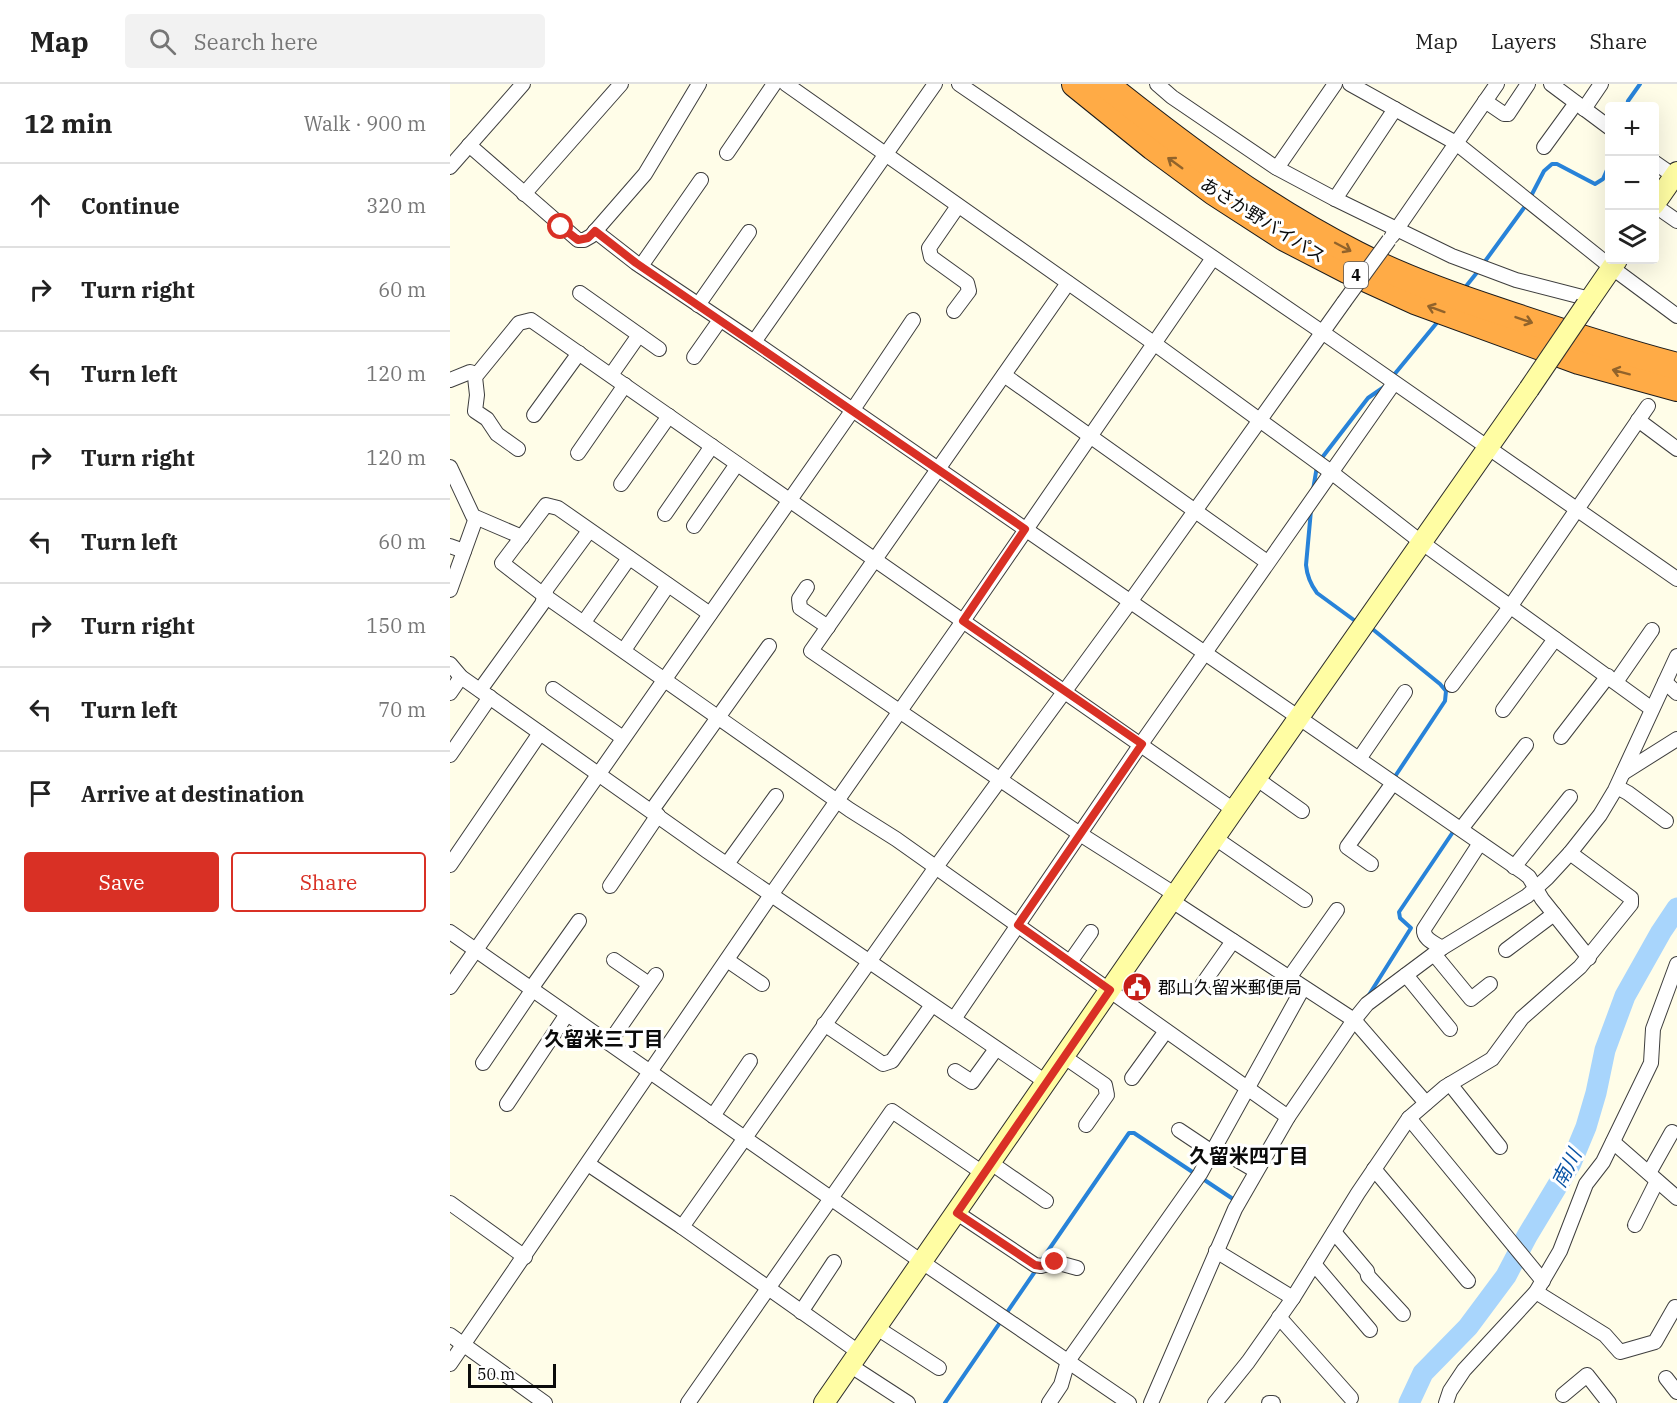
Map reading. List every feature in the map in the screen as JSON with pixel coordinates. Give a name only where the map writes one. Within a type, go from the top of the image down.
[{"type":"highway","name":"あさか野バイパス","points":[[1076,84],[1153,147],[1214,192],[1285,238],[1347,270],[1415,301],[1579,361],[1677,388]]},
{"type":"highway","name":"あさか野バイパス","points":[[1105,84],[1166,133],[1227,177],[1295,221],[1357,255],[1425,286],[1591,342],[1677,366]]},
{"type":"street","points":[[450,167],[522,84]]},
{"type":"street","points":[[524,194],[621,84]]},
{"type":"street","points":[[727,153],[774,84]]},
{"type":"street","points":[[786,84],[1155,344],[1331,472],[1421,542],[1652,709]]},
{"type":"street","points":[[754,342],[935,84]]},
{"type":"street","points":[[959,84],[1322,332],[1677,579]]},
{"type":"street","points":[[1157,84],[1189,109],[1277,168],[1393,234],[1516,280],[1588,302]]},
{"type":"street","points":[[1277,168],[1335,84]]},
{"type":"street","points":[[1350,84],[1456,143],[1605,256]]},
{"type":"street","points":[[1485,101],[1503,114],[1508,114],[1528,84]]},
{"type":"street","points":[[1551,84],[1605,124]]},
{"type":"street","points":[[1544,147],[1601,84]]},
{"type":"street","points":[[682,1227],[743,1137],[936,867],[1130,602],[1393,234],[1485,101],[1493,85]]},
{"type":"street","points":[[469,145],[578,240],[588,238],[645,174],[694,86]]},
{"type":"street","points":[[1335,199],[1395,109]]},
{"type":"street","points":[[1659,165],[1675,174],[1659,198]]},
{"type":"street","points":[[641,266],[701,180]]},
{"type":"street","points":[[954,311],[969,291],[967,283],[931,257],[929,248],[958,206]]},
{"type":"street","points":[[1659,208],[1677,221]]},
{"type":"street","points":[[595,231],[641,266],[1529,877],[1554,914],[1589,958]]},
{"type":"street","points":[[698,305],[749,232]]},
{"type":"street","points":[[450,1364],[771,895],[1213,258]]},
{"type":"street","points":[[824,1403],[1234,810],[1529,389],[1613,264]]},
{"type":"street","points":[[1615,264],[1677,316]]},
{"type":"street","points":[[1068,283],[811,651],[1174,898],[1233,941],[1354,1020],[1426,1103]]},
{"type":"street","points":[[580,293],[659,349]]},
{"type":"street","points":[[518,449],[497,434],[487,419],[475,411],[476,374],[519,322],[531,320],[1234,810]]},
{"type":"street","points":[[694,357],[720,320]]},
{"type":"street","points":[[450,987],[913,320]]},
{"type":"street","points":[[611,375],[639,335]]},
{"type":"street","points":[[534,415],[579,353]]},
{"type":"street","points":[[450,380],[468,373],[476,374]]},
{"type":"street","points":[[1004,375],[1267,562]]},
{"type":"street","points":[[954,1019],[1267,562],[1394,383]]},
{"type":"street","points":[[578,453],[625,385]]},
{"type":"street","points":[[1452,685],[1510,606],[1648,406]]},
{"type":"street","points":[[621,484],[669,416]]},
{"type":"street","points":[[1638,420],[1677,449]]},
{"type":"street","points":[[665,514],[712,446]]},
{"type":"street","points":[[694,526],[737,464]]},
{"type":"street","points":[[450,467],[471,514],[476,519],[522,537]]},
{"type":"street","points":[[710,614],[558,508],[546,505],[501,563],[838,801],[936,867],[1288,1117]]},
{"type":"street","points":[[450,590],[476,519]]},
{"type":"street","points":[[450,755],[485,693],[542,604],[547,588],[589,531]]},
{"type":"street","points":[[450,546],[464,551]]},
{"type":"street","points":[[584,622],[629,558]]},
{"type":"street","points":[[624,650],[668,585]]},
{"type":"street","points":[[807,587],[799,599],[800,608],[828,627]]},
{"type":"street","points":[[1561,737],[1612,680],[1652,630]]},
{"type":"street","points":[[1503,710],[1556,639]]},
{"type":"street","points":[[610,886],[718,717],[769,646]]},
{"type":"street","points":[[1151,1403],[1235,1209],[1288,1117],[1354,1020],[1367,1004],[1438,951],[1527,896],[1570,853],[1600,815],[1617,787],[1677,656]]},
{"type":"street","points":[[450,664],[461,677],[540,733],[771,895],[1046,1082]]},
{"type":"street","points":[[450,693],[461,677]]},
{"type":"street","points":[[1665,682],[1677,693]]},
{"type":"street","points":[[553,689],[623,738]]},
{"type":"street","points":[[1359,759],[1405,692]]},
{"type":"street","points":[[450,865],[540,733]]},
{"type":"street","points":[[1623,773],[1677,739]]},
{"type":"street","points":[[1461,830],[1526,745]]},
{"type":"street","points":[[1257,779],[1302,811]]},
{"type":"street","points":[[1371,864],[1347,847],[1393,783]]},
{"type":"street","points":[[1617,787],[1666,821]]},
{"type":"street","points":[[727,864],[776,796]]},
{"type":"street","points":[[1514,867],[1570,797]]},
{"type":"street","points":[[1215,838],[1305,900]]},
{"type":"street","points":[[1480,843],[1424,933],[1471,999],[1490,984]]},
{"type":"street","points":[[1215,1403],[1248,1362],[1293,1298],[1409,1118],[1450,1084],[1492,1059],[1522,1018],[1589,958],[1632,904],[1633,900],[1570,853]]},
{"type":"street","points":[[1289,978],[1337,910]]},
{"type":"street","points":[[1506,950],[1554,914]]},
{"type":"street","points":[[483,1063],[579,921]]},
{"type":"street","points":[[450,932],[650,1074],[1129,1403]]},
{"type":"street","points":[[1070,962],[1091,932]]},
{"type":"street","points":[[1202,986],[1233,941]]},
{"type":"street","points":[[609,1043],[652,980],[614,960]]},
{"type":"street","points":[[727,960],[762,984]]},
{"type":"street","points":[[1446,1403],[1450,1391],[1464,1370],[1539,1287],[1560,1251],[1586,1185],[1603,1162],[1651,1063],[1653,1029],[1674,982],[1677,964]]},
{"type":"street","points":[[1406,975],[1450,1029]]},
{"type":"street","points":[[1049,1403],[1061,1385],[1068,1361],[1200,1174],[1303,988]]},
{"type":"street","points":[[824,1024],[884,1064],[891,1061],[932,1005]]},
{"type":"street","points":[[507,1104],[567,1014]]},
{"type":"street","points":[[1132,1078],[1166,1030]]},
{"type":"street","points":[[955,1071],[972,1082],[996,1048]]},
{"type":"street","points":[[1064,1056],[1105,1085],[1107,1095],[1086,1125]]},
{"type":"street","points":[[713,1116],[750,1061]]},
{"type":"street","points":[[1450,1084],[1500,1147]]},
{"type":"street","points":[[688,1403],[892,1111],[1046,1201]]},
{"type":"street","points":[[1409,1118],[1494,1223],[1539,1287],[1605,1335],[1620,1352],[1655,1342],[1675,1307]]},
{"type":"street","points":[[1179,1130],[1251,1168]]},
{"type":"street","points":[[1635,1225],[1671,1132]]},
{"type":"street","points":[[1613,1142],[1677,1198]]},
{"type":"street","points":[[588,1164],[682,1227],[801,1312],[908,1403]]},
{"type":"street","points":[[1374,1169],[1468,1281]]},
{"type":"street","points":[[450,1203],[525,1257]]},
{"type":"street","points":[[957,1213],[1035,1265],[1041,1266],[1055,1262],[1077,1268]]},
{"type":"street","points":[[1334,1232],[1367,1271],[1368,1276],[1403,1314]]},
{"type":"street","points":[[1216,1251],[1293,1298]]},
{"type":"street","points":[[801,1312],[834,1262]]},
{"type":"street","points":[[1314,1264],[1370,1330]]},
{"type":"street","points":[[1279,1317],[1351,1398]]},
{"type":"street","points":[[877,1328],[939,1368]]},
{"type":"street","points":[[450,1335],[545,1403]]},
{"type":"street","points":[[1563,1395],[1587,1375],[1609,1403]]},
{"type":"street","points":[[1666,1378],[1677,1392]]},
{"type":"waterway","points":[[1628,102],[1640,84]]},
{"type":"waterway","points":[[1530,198],[1544,171],[1552,164],[1557,164],[1595,184],[1603,179],[1605,174]]},
{"type":"waterway","points":[[1483,264],[1526,205]]},
{"type":"waterway","points":[[1463,290],[1479,270]]},
{"type":"waterway","points":[[1393,376],[1440,319]]},
{"type":"waterway","points":[[1321,459],[1368,398],[1384,387]]},
{"type":"waterway","points":[[1313,490],[1317,466]]},
{"type":"waterway","points":[[1311,510],[1307,573],[1317,593],[1358,623]]},
{"type":"waterway","points":[[1370,627],[1446,691],[1445,701],[1394,778]]},
{"type":"waterway","points":[[1367,998],[1411,928],[1400,918],[1399,912],[1455,829]]},
{"type":"waterway","name":"南川","points":[[1409,1403],[1423,1373],[1468,1327],[1506,1276],[1571,1163],[1586,1127],[1605,1050],[1625,996],[1677,908]]},
{"type":"waterway","points":[[1041,1261],[1129,1133],[1134,1133],[1236,1201]]},
{"type":"waterway","points":[[945,1403],[1036,1270]]},
{"type":"place","name":"郡山久留米郵便局","points":[[1137,987]]},
{"type":"district","name":"久留米三丁目","points":[[604,1038]]},
{"type":"district","name":"久留米四丁目","points":[[1249,1155]]},
{"type":"route","points":[[561,227],[578,240],[588,238],[595,231],[636,263],[1025,529],[963,621],[1142,744],[1018,925],[1110,990],[957,1213],[1035,1265],[1041,1266],[1055,1262]]}]
